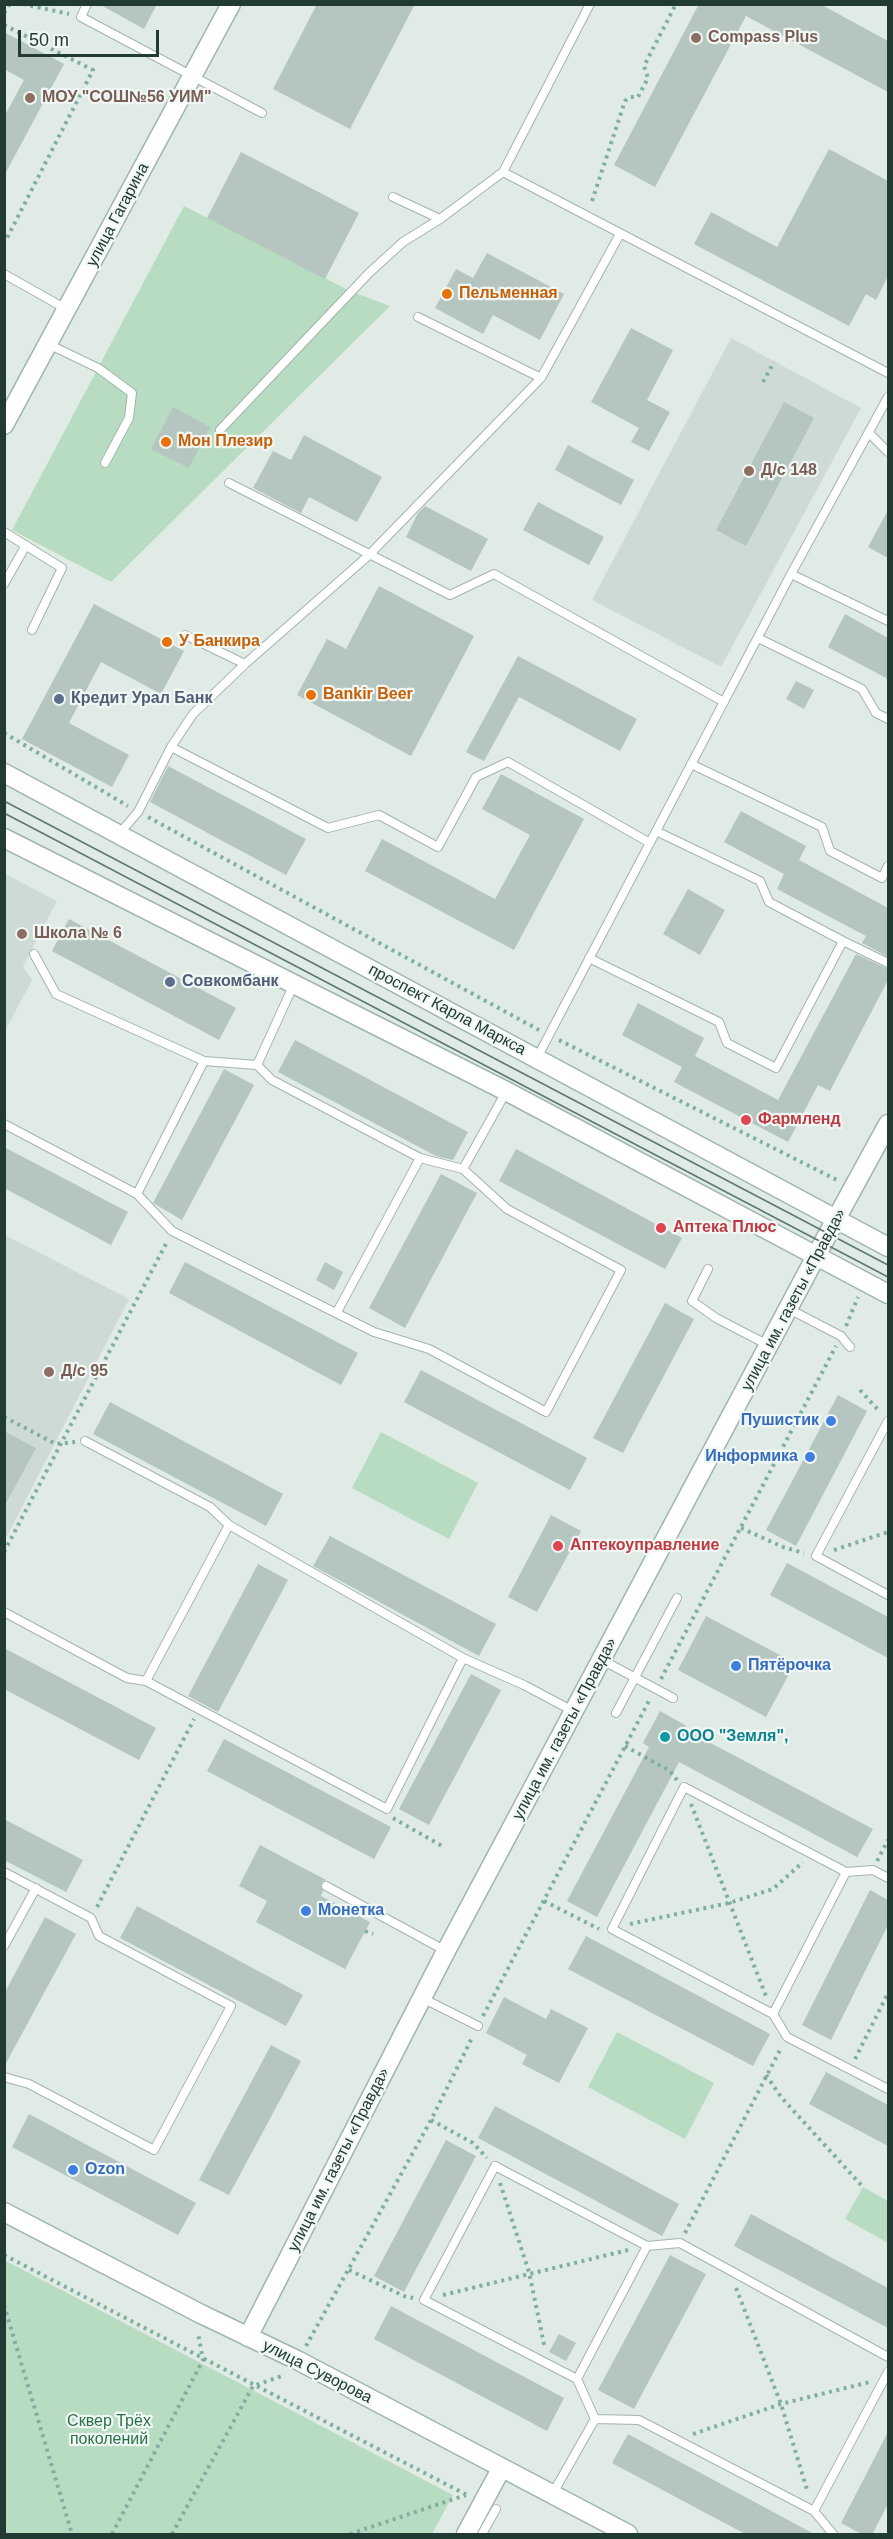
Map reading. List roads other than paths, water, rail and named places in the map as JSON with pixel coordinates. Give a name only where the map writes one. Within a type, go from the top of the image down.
[{"type":"main road","name":"улица Гагарина","points":[[4,425],[231,4]]},
{"type":"main road","name":"проспект Карла Маркса","points":[[4,773],[888,1248]]},
{"type":"main road","points":[[4,838],[295,982],[888,1294]]},
{"type":"main road","name":"улица им. газеты «Правда»","points":[[248,2337],[446,1951],[888,1124]]},
{"type":"main road","name":"улица Суворова","points":[[4,2212],[297,2360],[628,2535]]},
{"type":"main road","points":[[466,2535],[501,2469]]},
{"type":"lane","points":[[87,4],[81,17],[262,112]]},
{"type":"lane","points":[[220,430],[369,273],[403,242],[440,219],[503,172],[590,4]]},
{"type":"lane","points":[[503,172],[888,373]]},
{"type":"lane","points":[[393,197],[440,219]]},
{"type":"lane","points":[[118,836],[138,812],[171,747],[193,714],[245,664],[368,556],[541,378],[620,234]]},
{"type":"lane","points":[[4,274],[67,309]]},
{"type":"lane","points":[[418,317],[541,378]]},
{"type":"lane","points":[[48,344],[98,368],[132,393],[129,418],[105,463]]},
{"type":"lane","points":[[537,1059],[791,574],[888,397]]},
{"type":"lane","points":[[869,433],[888,452]]},
{"type":"lane","points":[[229,483],[368,556],[450,595],[494,574],[724,702]]},
{"type":"lane","points":[[4,532],[62,568],[32,630]]},
{"type":"lane","points":[[4,584],[26,545]]},
{"type":"lane","points":[[791,574],[888,621]]},
{"type":"lane","points":[[185,635],[245,664]]},
{"type":"lane","points":[[758,638],[862,689],[876,713],[888,719]]},
{"type":"lane","points":[[171,747],[328,828],[380,815],[438,847],[476,777],[508,762],[650,843]]},
{"type":"lane","points":[[692,764],[822,827],[830,851],[882,878],[888,866]]},
{"type":"lane","points":[[657,831],[760,881],[769,902],[888,963]]},
{"type":"lane","points":[[590,958],[719,1022],[727,1043],[776,1068],[843,941]]},
{"type":"lane","points":[[4,1124],[136,1194],[172,1231],[375,1332],[429,1349],[546,1412],[621,1270],[507,1209],[463,1169],[420,1158],[272,1080],[257,1065],[204,1061],[56,994],[34,954]]},
{"type":"lane","points":[[257,1065],[295,982]]},
{"type":"lane","points":[[136,1194],[204,1061]]},
{"type":"lane","points":[[463,1169],[506,1091]]},
{"type":"lane","points":[[337,1312],[420,1158]]},
{"type":"lane","points":[[708,1269],[692,1301],[716,1318],[770,1346]]},
{"type":"lane","points":[[789,1309],[841,1336],[850,1347]]},
{"type":"lane","points":[[888,1421],[816,1556],[888,1594]]},
{"type":"lane","points":[[85,1441],[210,1507],[229,1525],[463,1658],[524,1685],[573,1711]]},
{"type":"lane","points":[[146,1681],[229,1525]]},
{"type":"lane","points":[[616,1713],[677,1598]]},
{"type":"lane","points":[[4,1612],[127,1678],[146,1681],[387,1809],[463,1658]]},
{"type":"lane","points":[[602,1660],[673,1698]]},
{"type":"lane","points":[[888,1878],[873,1870],[846,1872],[684,1787],[612,1929],[773,2014],[787,2037],[888,2089]]},
{"type":"lane","points":[[4,1872],[91,1918],[99,1936],[231,2006],[154,2150],[29,2084],[4,2078]]},
{"type":"lane","points":[[773,2014],[846,1872]]},
{"type":"lane","points":[[326,1886],[446,1951]]},
{"type":"lane","points":[[4,1946],[36,1888]]},
{"type":"lane","points":[[422,1998],[478,2026]]},
{"type":"lane","points":[[595,2419],[577,2379],[549,2367],[424,2300],[495,2166],[647,2246],[680,2243],[888,2357]]},
{"type":"lane","points":[[577,2379],[647,2246]]},
{"type":"lane","points":[[814,2511],[887,2375]]},
{"type":"lane","points":[[595,2419],[639,2420],[678,2439],[814,2511],[833,2535]]},
{"type":"lane","points":[[553,2494],[595,2419]]},
{"type":"lane","points":[[482,2535],[496,2509]]},
{"type":"tram line","points":[[4,801],[888,1265]]},
{"type":"tram line","points":[[4,813],[888,1277]]},
{"type":"place","name":"Compass Plus","points":[[696,38]]},
{"type":"place","name":"МОУ \"СОШ№56 УИМ\"","points":[[30,98]]},
{"type":"place","name":"Пельменная","points":[[447,294]]},
{"type":"place","name":"Мон Плезир","points":[[166,442]]},
{"type":"place","name":"Д/с 148","points":[[749,471]]},
{"type":"place","name":"У Банкира","points":[[167,642]]},
{"type":"place","name":"Bankir Beer","points":[[311,695]]},
{"type":"place","name":"Кредит Урал Банк","points":[[59,699]]},
{"type":"place","name":"Школа № 6","points":[[22,934]]},
{"type":"place","name":"Совкомбанк","points":[[170,982]]},
{"type":"place","name":"Фармленд","points":[[746,1120]]},
{"type":"place","name":"Аптека Плюс","points":[[661,1228]]},
{"type":"place","name":"Д/с 95","points":[[49,1372]]},
{"type":"place","name":"Пушистик","points":[[831,1421]]},
{"type":"place","name":"Информика","points":[[810,1457]]},
{"type":"place","name":"Аптекоуправление","points":[[558,1546]]},
{"type":"place","name":"Пятёрочка","points":[[736,1666]]},
{"type":"place","name":"ООО \"Земля\",","points":[[665,1737]]},
{"type":"place","name":"Монетка","points":[[306,1911]]},
{"type":"place","name":"Ozon","points":[[73,2170]]},
{"type":"park label","name":"Сквер Трёх поколений","points":[[109,2431]]}]
